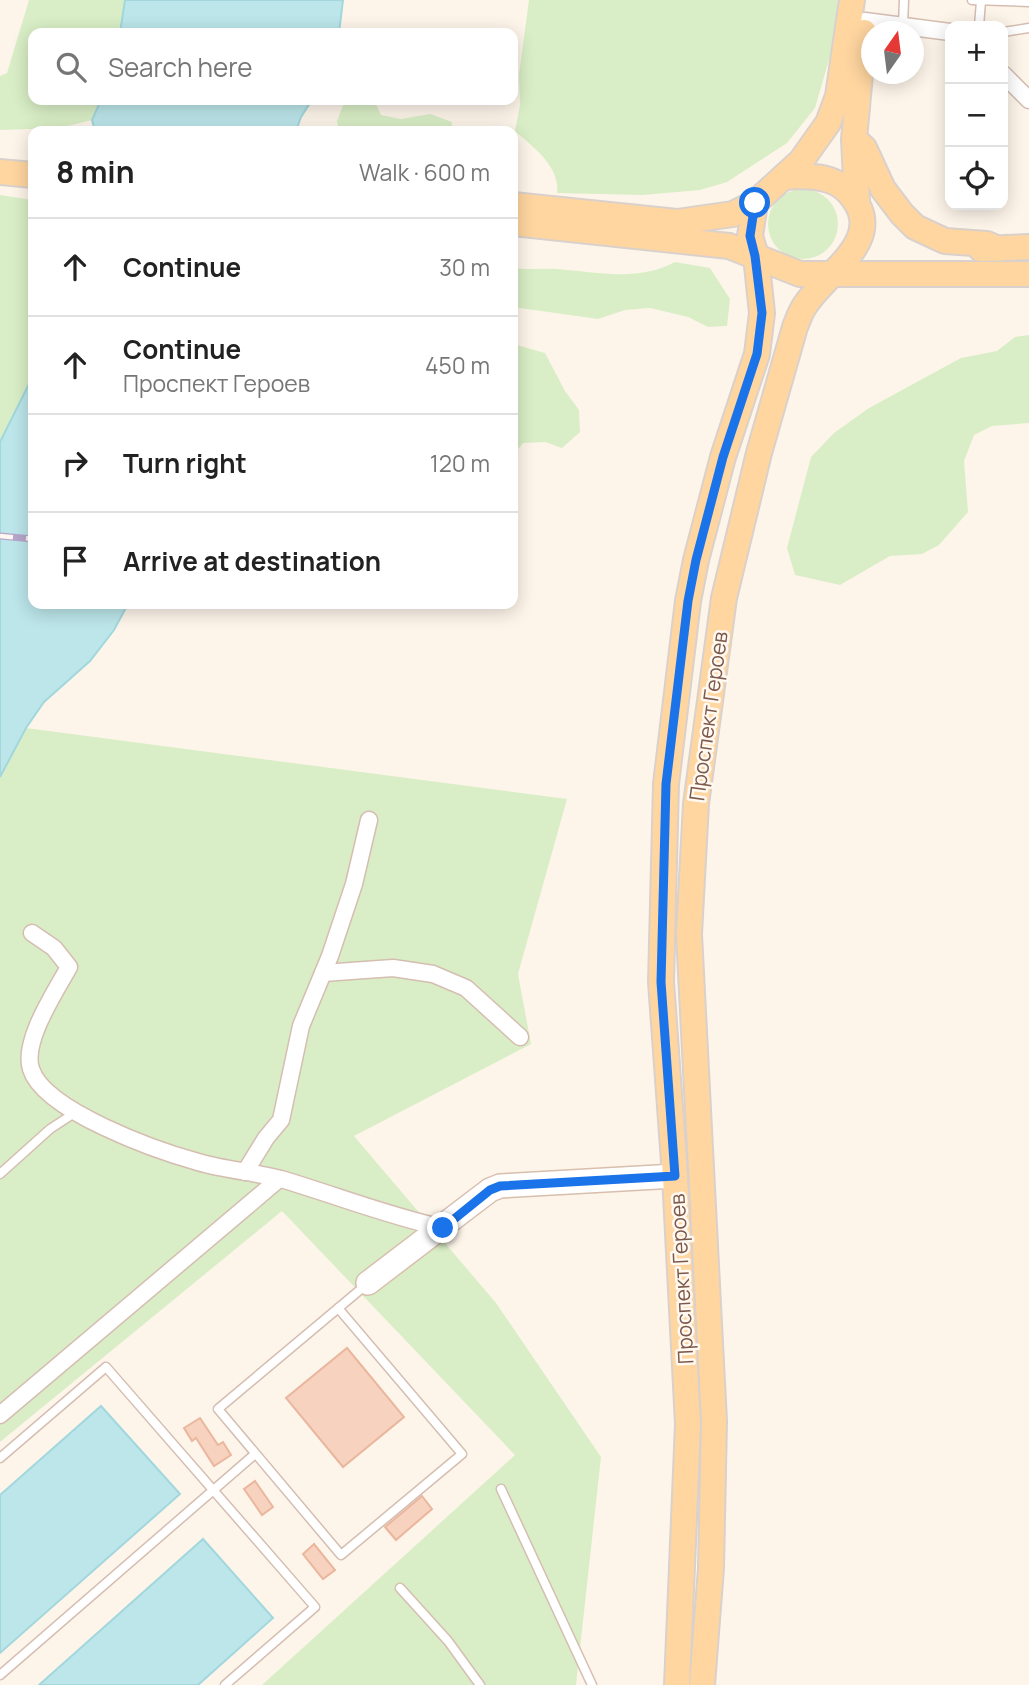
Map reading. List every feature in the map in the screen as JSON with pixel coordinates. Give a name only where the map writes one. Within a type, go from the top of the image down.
[{"type":"main road","points":[[833,272],[854,250],[862,237],[864,221],[858,203],[854,139],[861,58],[858,10]]},
{"type":"main road","points":[[518,222],[548,217],[677,222],[733,214],[755,203],[801,161],[828,122],[838,96],[858,10]]},
{"type":"main road","points":[[854,139],[864,148],[875,175],[889,197],[915,226],[945,240],[987,244],[998,250]]},
{"type":"main road","points":[[0,158],[28,161]]},
{"type":"main road","points":[[0,172],[28,175]]},
{"type":"main road","points":[[784,177],[803,175],[834,181],[847,189],[858,203],[928,244],[947,248],[998,250],[1029,247]]},
{"type":"main road","points":[[755,203],[750,236],[755,256]]},
{"type":"main road","points":[[518,207],[548,217],[729,246],[800,274],[1029,274]]},
{"type":"main road","name":"Проспект Героев","points":[[677,1685],[688,1424],[675,1176],[661,982],[666,784],[688,601],[696,560],[723,457],[757,354],[762,313],[755,256]]},
{"type":"main road","name":"Проспект Героев","points":[[702,1685],[710,1568],[714,1421],[689,934],[696,804],[724,598],[759,453],[804,307],[833,272]]},
{"type":"street","points":[[858,10],[891,21]]},
{"type":"street","points":[[924,28],[945,31]]},
{"type":"street","points":[[1008,79],[1029,100]]},
{"type":"street","points":[[245,1172],[281,1120],[301,1026],[354,884],[369,820]]},
{"type":"street","points":[[32,933],[54,948],[69,967],[31,1041],[30,1068],[44,1091],[76,1112],[151,1149],[200,1163],[279,1179],[443,1228]]},
{"type":"street","points":[[323,973],[393,968],[433,974],[466,988],[520,1037]]},
{"type":"street","points":[[368,1283],[490,1190],[500,1186],[675,1176]]},
{"type":"street","points":[[0,1415],[279,1179]]},
{"type":"lane","points":[[903,21],[904,0]]},
{"type":"lane","points":[[972,0],[1029,2]]},
{"type":"lane","points":[[979,21],[981,1]]},
{"type":"lane","points":[[1008,31],[1029,28]]},
{"type":"lane","points":[[0,1174],[50,1129],[76,1112]]},
{"type":"lane","points":[[338,1308],[462,1454],[341,1555],[218,1409],[338,1308],[368,1283]]},
{"type":"lane","points":[[0,1458],[106,1367],[315,1607],[225,1685]]},
{"type":"lane","points":[[0,1675],[255,1454]]},
{"type":"lane","points":[[501,1489],[592,1685]]},
{"type":"lane","points":[[400,1588],[447,1641],[480,1685]]},
{"type":"green space","points":[[29,0],[125,0],[121,28],[28,28],[28,105],[99,105],[92,120],[67,126],[28,126],[28,129],[0,130],[0,76],[7,73]]},
{"type":"green space","points":[[529,0],[838,0],[833,46],[815,108],[787,143],[727,182],[700,190],[643,195],[557,193],[557,183],[550,166],[518,134],[516,126],[520,105],[519,75]]},
{"type":"green space","points":[[343,105],[376,105],[381,115],[401,119],[430,114],[452,122],[452,126],[338,126],[337,121]]},
{"type":"green space","points":[[810,189],[823,195],[832,204],[836,210],[836,238],[828,249],[817,257],[796,259],[778,249],[770,238],[768,217],[778,199],[789,191]]},
{"type":"green space","points":[[0,195],[28,199],[28,386],[0,442]]},
{"type":"green space","points":[[675,262],[710,268],[730,299],[727,326],[708,327],[688,317],[650,308],[625,310],[598,319],[518,308],[518,268],[632,274]]},
{"type":"green space","points":[[1029,335],[1029,423],[992,426],[974,435],[964,461],[968,512],[939,545],[922,554],[890,556],[840,585],[795,575],[787,548],[811,457],[834,433],[869,408],[961,358],[997,351],[1015,337]]},
{"type":"green space","points":[[518,345],[545,353],[565,391],[579,410],[580,432],[562,448],[545,442],[523,443],[518,449]]},
{"type":"green space","points":[[26,728],[567,799],[518,974],[531,1044],[354,1136],[496,1303],[601,1457],[576,1685],[262,1685],[515,1455],[282,1211],[0,1442],[0,777]]},
{"type":"water","points":[[125,0],[343,0],[340,28],[121,28]]},
{"type":"water","points":[[99,105],[309,105],[298,126],[94,126],[92,120]]},
{"type":"water","points":[[28,386],[28,609],[125,609],[114,630],[90,661],[44,702],[26,728],[0,777],[0,442]]},
{"type":"water","points":[[101,1406],[180,1494],[0,1653],[0,1495]]},
{"type":"water","points":[[203,1539],[273,1618],[198,1685],[39,1685]]},
{"type":"building","points":[[347,1348],[404,1417],[343,1467],[286,1398]]},
{"type":"building","points":[[200,1418],[218,1445],[223,1442],[231,1455],[214,1466],[196,1438],[192,1441],[184,1428]]},
{"type":"building","points":[[255,1481],[273,1507],[262,1515],[244,1489]]},
{"type":"building","points":[[422,1496],[432,1509],[396,1540],[385,1527]]},
{"type":"building","points":[[314,1544],[335,1570],[323,1579],[303,1554]]},
{"type":"railway","points":[[0,536],[28,539]]},
{"type":"route","points":[[443,1228],[490,1190],[500,1186],[675,1176],[661,982],[666,784],[688,601],[696,560],[723,457],[757,354],[762,313],[750,236],[755,203]]}]
